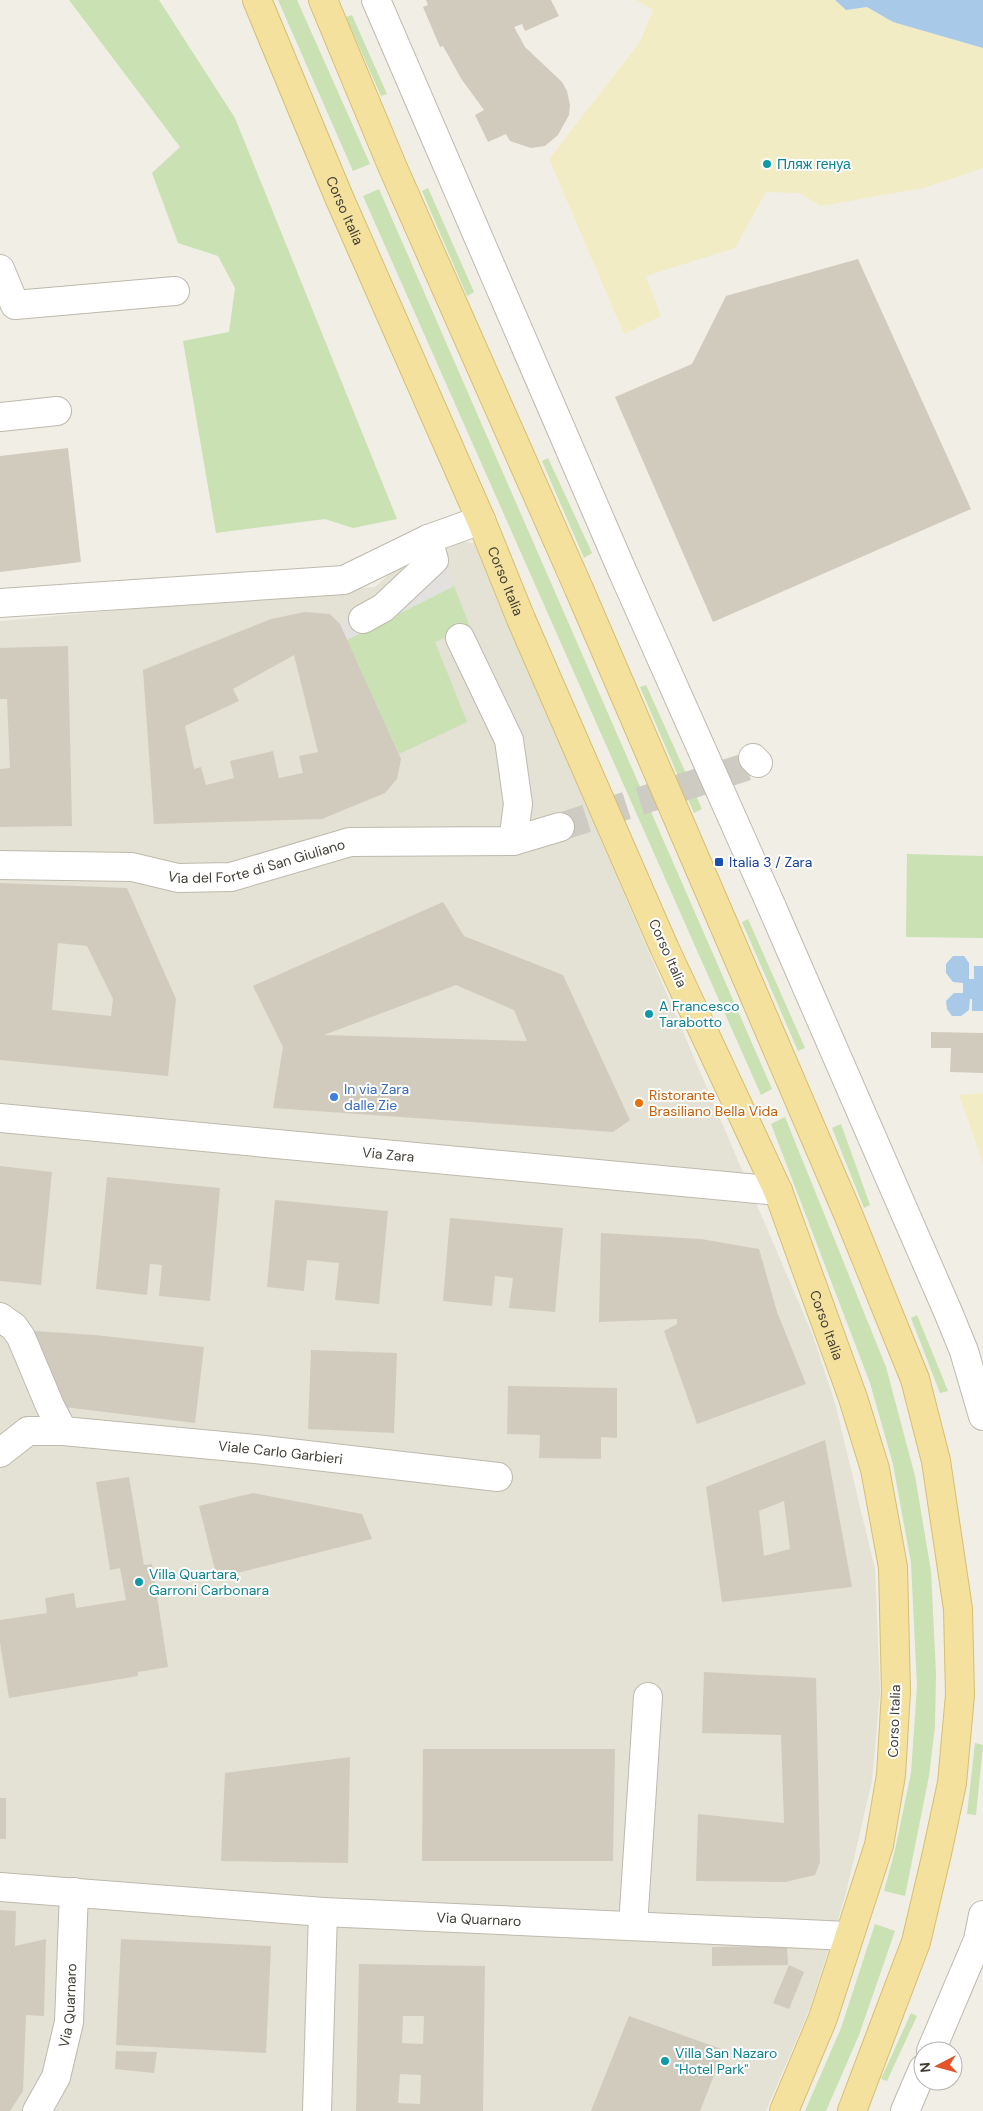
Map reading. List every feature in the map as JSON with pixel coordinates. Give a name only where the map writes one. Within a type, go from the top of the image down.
[{"type":"main road","name":"Corso Italia","points":[[257,0],[338,195],[481,520],[521,619],[664,946],[778,1191],[856,1407],[875,1469],[893,1567],[896,1692],[891,1775],[879,1845],[823,2018],[784,2111]]},
{"type":"main road","points":[[323,0],[393,168],[579,590],[848,1214],[915,1379],[936,1460],[958,1609],[960,1695],[952,1783],[916,1942],[852,2111]]},
{"type":"street","points":[[376,0],[621,568],[771,905],[952,1320],[964,1351],[983,1416]]},
{"type":"street","points":[[0,269],[8,306],[176,291]]},
{"type":"street","points":[[0,417],[57,411]]},
{"type":"street","points":[[0,603],[344,580],[428,539],[481,520]]},
{"type":"street","points":[[363,619],[383,608],[434,560],[428,539]]},
{"type":"street","points":[[460,638],[508,740],[518,804],[513,841]]},
{"type":"street","name":"Via del Forte di San Giuliano","points":[[0,865],[132,867],[178,878],[231,877],[350,842],[513,841],[560,827]]},
{"type":"street","name":"Via Zara","points":[[0,1118],[778,1191]]},
{"type":"street","points":[[0,1317],[14,1327],[21,1336],[50,1406],[63,1431]]},
{"type":"street","name":"Viale Carlo Garbieri","points":[[0,1452],[28,1431],[63,1431],[255,1449],[498,1477]]},
{"type":"street","points":[[633,1926],[648,1697]]},
{"type":"street","name":"Via Quarnaro","points":[[0,1886],[324,1912],[848,1936]]},
{"type":"street","name":"Via Quarnaro","points":[[38,2111],[56,2077],[69,2022],[74,1892]]},
{"type":"street","points":[[317,2111],[324,1912]]},
{"type":"street","points":[[935,2041],[978,1940],[983,1915]]},
{"type":"street","points":[[905,2111],[914,2091]]},
{"type":"shaded area","points":[[429,539],[474,543],[813,1336],[835,1403],[875,1569],[880,1692],[872,1781],[845,1897],[810,2008],[766,2111],[0,2111],[0,621],[375,587]]},
{"type":"shaded area","points":[[439,540],[454,586],[347,640],[340,624],[368,611],[419,552]]},
{"type":"green space","points":[[69,0],[159,0],[235,118],[397,519],[353,528],[325,519],[216,533],[183,341],[229,332],[235,288],[218,256],[178,243],[152,173],[180,147]]},
{"type":"green space","points":[[278,0],[297,0],[370,164],[353,171]]},
{"type":"green space","points":[[352,15],[387,94],[381,96],[346,17]]},
{"type":"green space","points":[[428,188],[474,292],[467,296],[422,191]]},
{"type":"green space","points":[[379,189],[772,1089],[761,1095],[363,196]]},
{"type":"green space","points":[[548,458],[592,553],[584,558],[542,461]]},
{"type":"green space","points":[[454,586],[470,627],[435,642],[467,722],[399,754],[347,640]]},
{"type":"green space","points":[[646,685],[702,809],[694,813],[640,687]]},
{"type":"green space","points":[[907,854],[983,856],[983,938],[906,937]]},
{"type":"green space","points":[[748,919],[805,1048],[798,1051],[742,922]]},
{"type":"green space","points":[[785,1117],[886,1367],[915,1476],[931,1571],[936,1673],[935,1726],[929,1776],[905,1896],[884,1891],[895,1850],[911,1773],[917,1686],[911,1563],[893,1464],[870,1383],[771,1124]]},
{"type":"green space","points":[[841,1124],[870,1205],[864,1208],[832,1128]]},
{"type":"green space","points":[[917,1315],[948,1391],[940,1393],[911,1318]]},
{"type":"green space","points":[[975,1743],[983,1745],[976,1815],[967,1814]]},
{"type":"green space","points":[[875,1924],[895,1931],[859,2035],[826,2111],[805,2111],[841,2028]]},
{"type":"green space","points":[[911,2013],[917,2016],[887,2081],[881,2079]]},
{"type":"sand","name":"Пляж генуа","points":[[636,0],[835,0],[846,10],[867,7],[893,22],[983,48],[983,168],[924,188],[821,206],[799,193],[766,192],[735,248],[646,276],[661,316],[624,334],[549,159],[640,42],[653,10]]},
{"type":"sand","points":[[983,1093],[983,1163],[959,1095]]},
{"type":"water","points":[[835,0],[983,0],[983,48],[893,22],[867,7],[846,10]]},
{"type":"water","points":[[953,956],[964,956],[969,963],[969,979],[974,979],[974,966],[983,966],[983,1011],[972,1011],[972,999],[970,999],[969,1010],[961,1016],[952,1016],[947,1009],[946,1001],[954,993],[963,993],[963,983],[953,982],[946,973],[946,964]]},
{"type":"building","points":[[426,0],[551,0],[559,16],[525,31],[522,24],[514,27],[525,47],[562,82],[567,91],[570,105],[569,115],[558,135],[545,146],[531,148],[510,141],[506,134],[488,142],[475,115],[484,110],[462,80],[443,46],[440,47],[423,7],[428,5]]},
{"type":"building","points":[[858,259],[971,509],[713,622],[615,397],[692,364],[726,296]]},
{"type":"building","points":[[68,448],[81,562],[0,572],[0,456]]},
{"type":"building","points":[[305,612],[330,614],[340,624],[401,759],[397,779],[385,793],[322,819],[154,824],[143,670],[271,619]],"holes":[[[294,655],[318,752],[299,756],[303,773],[279,778],[273,751],[230,761],[234,778],[206,785],[201,767],[194,769],[185,726],[239,701],[233,689]]]},
{"type":"building","points":[[68,646],[72,826],[0,827],[0,769],[10,768],[7,699],[0,699],[0,648]]},
{"type":"building","points":[[0,883],[127,888],[176,999],[168,1076],[0,1060]],"holes":[[[58,943],[87,946],[113,999],[111,1016],[52,1010]]]},
{"type":"building","points":[[443,902],[464,936],[563,975],[630,1120],[613,1132],[273,1108],[283,1047],[253,986]],"holes":[[[456,985],[514,1010],[527,1041],[324,1035]]]},
{"type":"building","points":[[931,1032],[983,1033],[983,1073],[950,1072],[951,1048],[931,1048]]},
{"type":"building","points":[[0,1166],[52,1172],[41,1285],[0,1281]]},
{"type":"building","points":[[107,1177],[220,1188],[210,1301],[159,1296],[162,1265],[150,1264],[147,1295],[96,1289]]},
{"type":"building","points":[[275,1200],[388,1211],[379,1304],[335,1300],[339,1263],[307,1260],[304,1291],[267,1287]]},
{"type":"building","points":[[450,1218],[563,1228],[555,1312],[509,1308],[513,1278],[495,1276],[492,1306],[443,1301]]},
{"type":"building","points":[[601,1233],[701,1239],[759,1249],[777,1312],[806,1384],[697,1424],[664,1331],[677,1324],[677,1319],[599,1322]]},
{"type":"building","points":[[34,1331],[95,1335],[204,1347],[195,1423],[64,1407],[39,1357]]},
{"type":"building","points":[[311,1350],[397,1353],[394,1433],[308,1429]]},
{"type":"building","points":[[508,1386],[617,1388],[617,1438],[601,1437],[601,1459],[539,1458],[540,1435],[507,1434]]},
{"type":"building","points":[[825,1440],[852,1587],[722,1602],[706,1487]],"holes":[[[784,1501],[790,1549],[764,1556],[759,1511]]]},
{"type":"building","name":"Villa Quartara, Garroni Carbonara","points":[[129,1477],[144,1565],[152,1564],[168,1667],[138,1672],[138,1676],[9,1698],[0,1643],[0,1620],[47,1613],[45,1598],[74,1593],[76,1608],[126,1600],[120,1568],[110,1570],[96,1482]]},
{"type":"building","points":[[253,1493],[362,1514],[372,1539],[217,1578],[199,1506]]},
{"type":"building","points":[[704,1672],[816,1678],[820,1862],[815,1875],[785,1882],[696,1881],[698,1814],[784,1823],[781,1735],[702,1733]]},
{"type":"building","points":[[423,1749],[615,1749],[613,1861],[422,1861]]},
{"type":"building","points":[[350,1757],[348,1863],[221,1861],[225,1773]]},
{"type":"building","points":[[0,1798],[6,1798],[6,1839],[0,1839]]},
{"type":"building","points":[[0,1910],[16,1911],[15,1946],[46,1939],[44,2016],[26,2015],[23,2091],[10,2111],[0,2111]]},
{"type":"building","points":[[121,1939],[271,1946],[266,2053],[116,2045]]},
{"type":"building","points":[[787,1946],[788,1965],[712,1966],[712,1947]]},
{"type":"building","points":[[359,1964],[485,1966],[483,2111],[356,2111]],"holes":[[[403,2016],[424,2016],[423,2044],[402,2043]],[[400,2074],[421,2075],[420,2104],[398,2103]]]},
{"type":"building","points":[[789,1965],[804,1972],[789,2009],[773,2003]]},
{"type":"building","name":"Villa San Nazaro \"Hotel Park\"","points":[[629,2016],[724,2050],[700,2111],[591,2111]]},
{"type":"building","points":[[116,2051],[157,2052],[154,2073],[115,2069]]},
{"type":"tunnel","points":[[560,827],[758,763]]},
{"type":"place","name":"Пляж генуа","points":[[767,164]]},
{"type":"place","name":"Italia 3 / Zara","points":[[719,862]]},
{"type":"place","name":"A Francesco Tarabotto","points":[[649,1014]]},
{"type":"place","name":"In via Zara dalle Zie","points":[[334,1097]]},
{"type":"place","name":"Ristorante Brasiliano Bella Vida","points":[[639,1103]]},
{"type":"place","name":"Villa Quartara, Garroni Carbonara","points":[[139,1582]]},
{"type":"place","name":"Villa San Nazaro \"Hotel Park\"","points":[[665,2061]]}]
